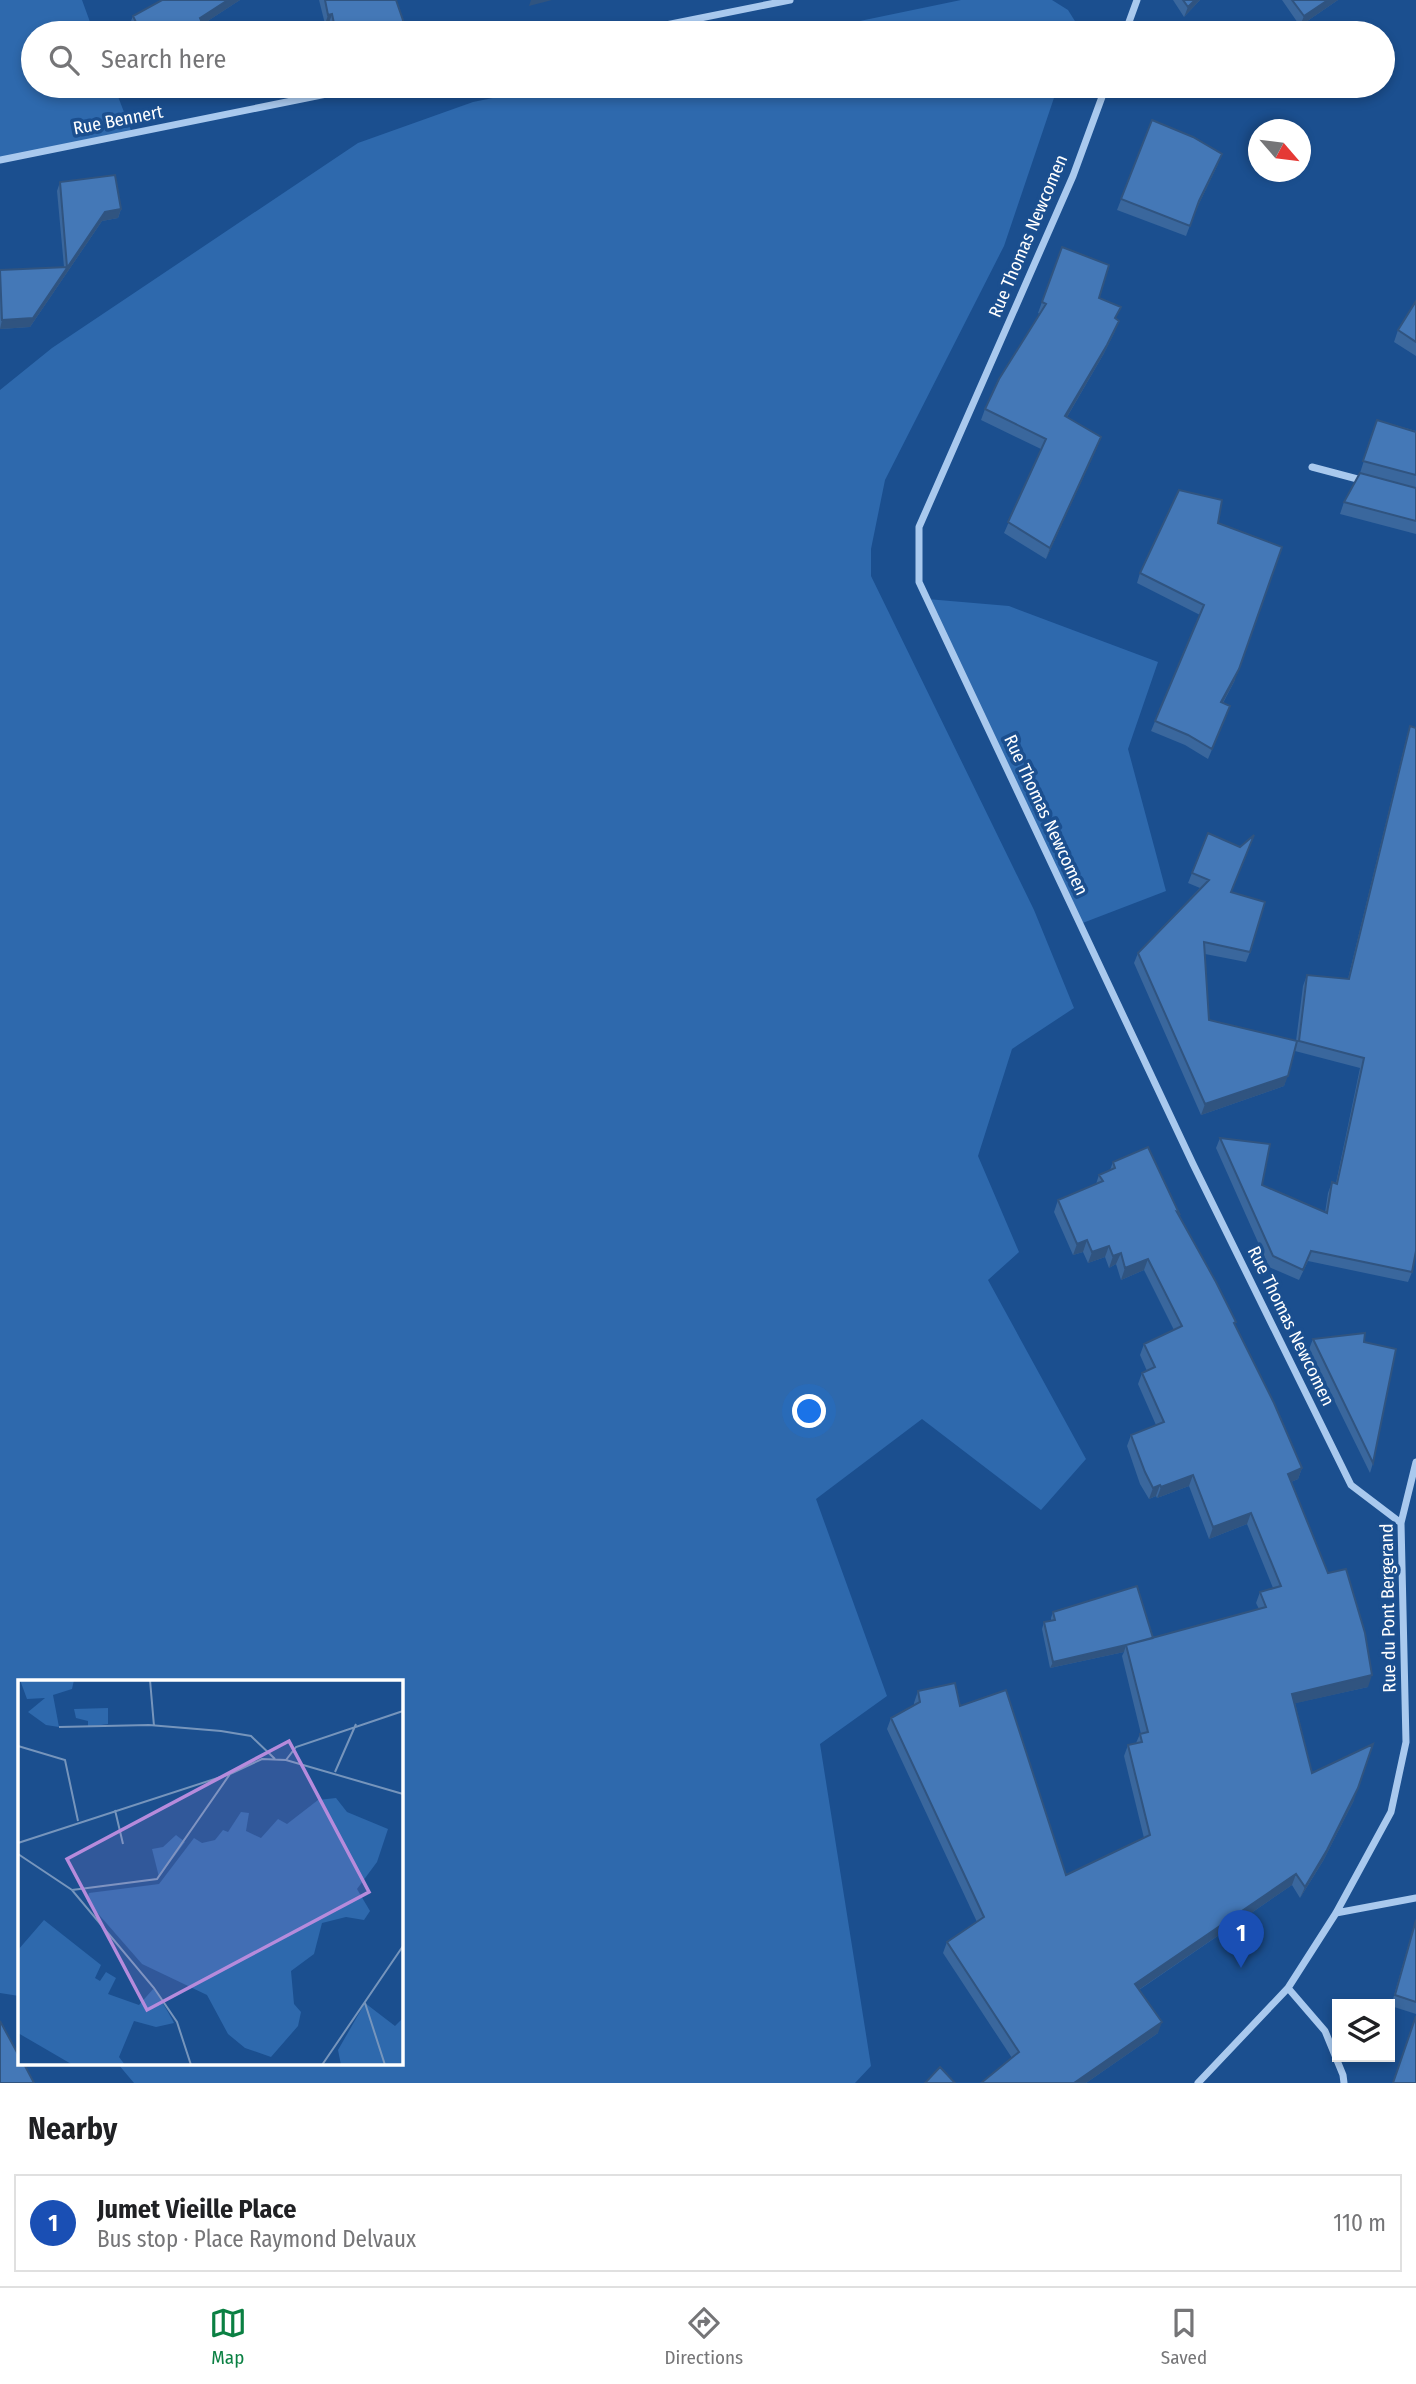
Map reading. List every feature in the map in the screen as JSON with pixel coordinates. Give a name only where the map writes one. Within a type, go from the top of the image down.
[{"type":"street","points":[[686,21],[790,0]]},
{"type":"street","points":[[1129,21],[1137,0]]},
{"type":"street","name":"Rue Bennert","points":[[0,160],[307,98]]},
{"type":"street","name":"Rue Thomas Newcomen","points":[[1102,98],[1073,176],[919,527],[919,582],[1193,1164],[1351,1485],[1401,1523]]},
{"type":"street","points":[[1312,467],[1377,484]]},
{"type":"street","name":"Rue du Pont Bergerand","points":[[1198,2083],[1288,1988],[1336,1913],[1391,1812],[1406,1742],[1401,1523],[1416,1462]]},
{"type":"street","points":[[1336,1913],[1416,1898]]},
{"type":"street","points":[[1288,1988],[1325,2031],[1344,2083]]},
{"type":"shaded area","points":[[0,0],[82,0],[90,21],[21,21],[21,98],[119,98],[132,133],[0,160]]},
{"type":"shaded area","points":[[961,0],[1052,0],[1068,10],[1075,21],[860,21]]},
{"type":"shaded area","points":[[492,98],[1054,98],[1004,246],[885,480],[871,549],[871,576],[1034,910],[1074,1008],[1012,1049],[978,1156],[1019,1252],[988,1280],[1086,1459],[1041,1510],[922,1419],[816,1499],[887,1696],[820,1744],[871,2066],[855,2083],[134,2083],[120,2066],[402,2066],[402,1680],[18,1680],[18,1996],[0,1993],[0,390],[52,348],[358,143],[473,102]]},
{"type":"shaded area","points":[[927,599],[1009,606],[1158,662],[1128,749],[1166,891],[1080,924]]},
{"type":"building","points":[[162,0],[228,0],[200,18],[201,21],[135,21],[133,16]]},
{"type":"building","points":[[325,0],[396,0],[403,21],[333,21],[332,14],[328,15]]},
{"type":"building","points":[[1183,0],[1195,0],[1188,7]]},
{"type":"building","points":[[1292,0],[1328,0],[1304,16]]},
{"type":"building","points":[[1152,120],[1193,137],[1222,154],[1190,226],[1121,199]]},
{"type":"building","points":[[115,175],[121,209],[105,212],[33,318],[2,320],[0,270],[67,267],[60,182]]},
{"type":"building","points":[[1062,247],[1109,265],[1099,298],[1121,307],[1115,318],[1119,321],[1107,345],[1065,416],[1101,437],[1050,548],[1008,522],[1046,439],[985,409],[999,379],[1046,304],[1042,302]]},
{"type":"building","points":[[1416,301],[1416,342],[1398,330]]},
{"type":"building","points":[[1377,420],[1416,432],[1416,475],[1363,461]]},
{"type":"building","points":[[1360,473],[1416,488],[1416,521],[1344,502]]},
{"type":"building","points":[[1179,490],[1222,500],[1218,523],[1282,547],[1239,669],[1221,702],[1230,706],[1212,749],[1155,721],[1204,605],[1140,573]]},
{"type":"building","points":[[1410,726],[1416,728],[1416,1251],[1412,1272],[1311,1251],[1303,1270],[1273,1256],[1220,1138],[1270,1144],[1262,1185],[1327,1213],[1332,1182],[1337,1184],[1364,1058],[1299,1041],[1307,975],[1349,979]]},
{"type":"building","points":[[1208,833],[1240,847],[1254,835],[1231,892],[1265,902],[1250,952],[1204,942],[1209,1020],[1297,1041],[1288,1076],[1205,1104],[1138,953],[1209,880],[1192,873]]},
{"type":"building","points":[[1148,1147],[1179,1213],[1177,1212],[1216,1282],[1274,1403],[1302,1468],[1288,1474],[1328,1573],[1346,1569],[1365,1633],[1372,1675],[1292,1694],[1312,1773],[1373,1744],[1358,1788],[1305,1887],[1296,1874],[1135,1984],[1162,2022],[1074,2083],[981,2083],[1019,2052],[947,1942],[984,1917],[891,1718],[920,1702],[918,1691],[955,1683],[960,1706],[1006,1690],[1066,1875],[1150,1835],[1128,1745],[1142,1742],[1140,1734],[1148,1732],[1126,1645],[1266,1607],[1260,1592],[1281,1586],[1251,1513],[1213,1527],[1193,1475],[1153,1488],[1131,1435],[1164,1422],[1142,1373],[1155,1367],[1144,1344],[1182,1326],[1148,1259],[1125,1268],[1121,1253],[1113,1256],[1109,1246],[1092,1252],[1087,1240],[1077,1244],[1058,1200],[1103,1181],[1099,1175],[1115,1168],[1113,1162]]},
{"type":"building","points":[[1365,1333],[1364,1342],[1396,1349],[1373,1463],[1313,1339]]},
{"type":"building","points":[[1137,1586],[1153,1638],[1053,1662],[1044,1622],[1055,1620],[1053,1612]]},
{"type":"building","points":[[1416,1920],[1416,2002],[1395,1995]]},
{"type":"building","points":[[1416,2016],[1416,2083],[1393,2083]]},
{"type":"building","points":[[0,2021],[18,2054],[18,2066],[25,2066],[34,2083],[0,2083]]},
{"type":"building","points":[[940,2067],[955,2083],[925,2083]]},
{"type":"place","name":"Jumet Vieille Place","points":[[1241,1968]]}]
